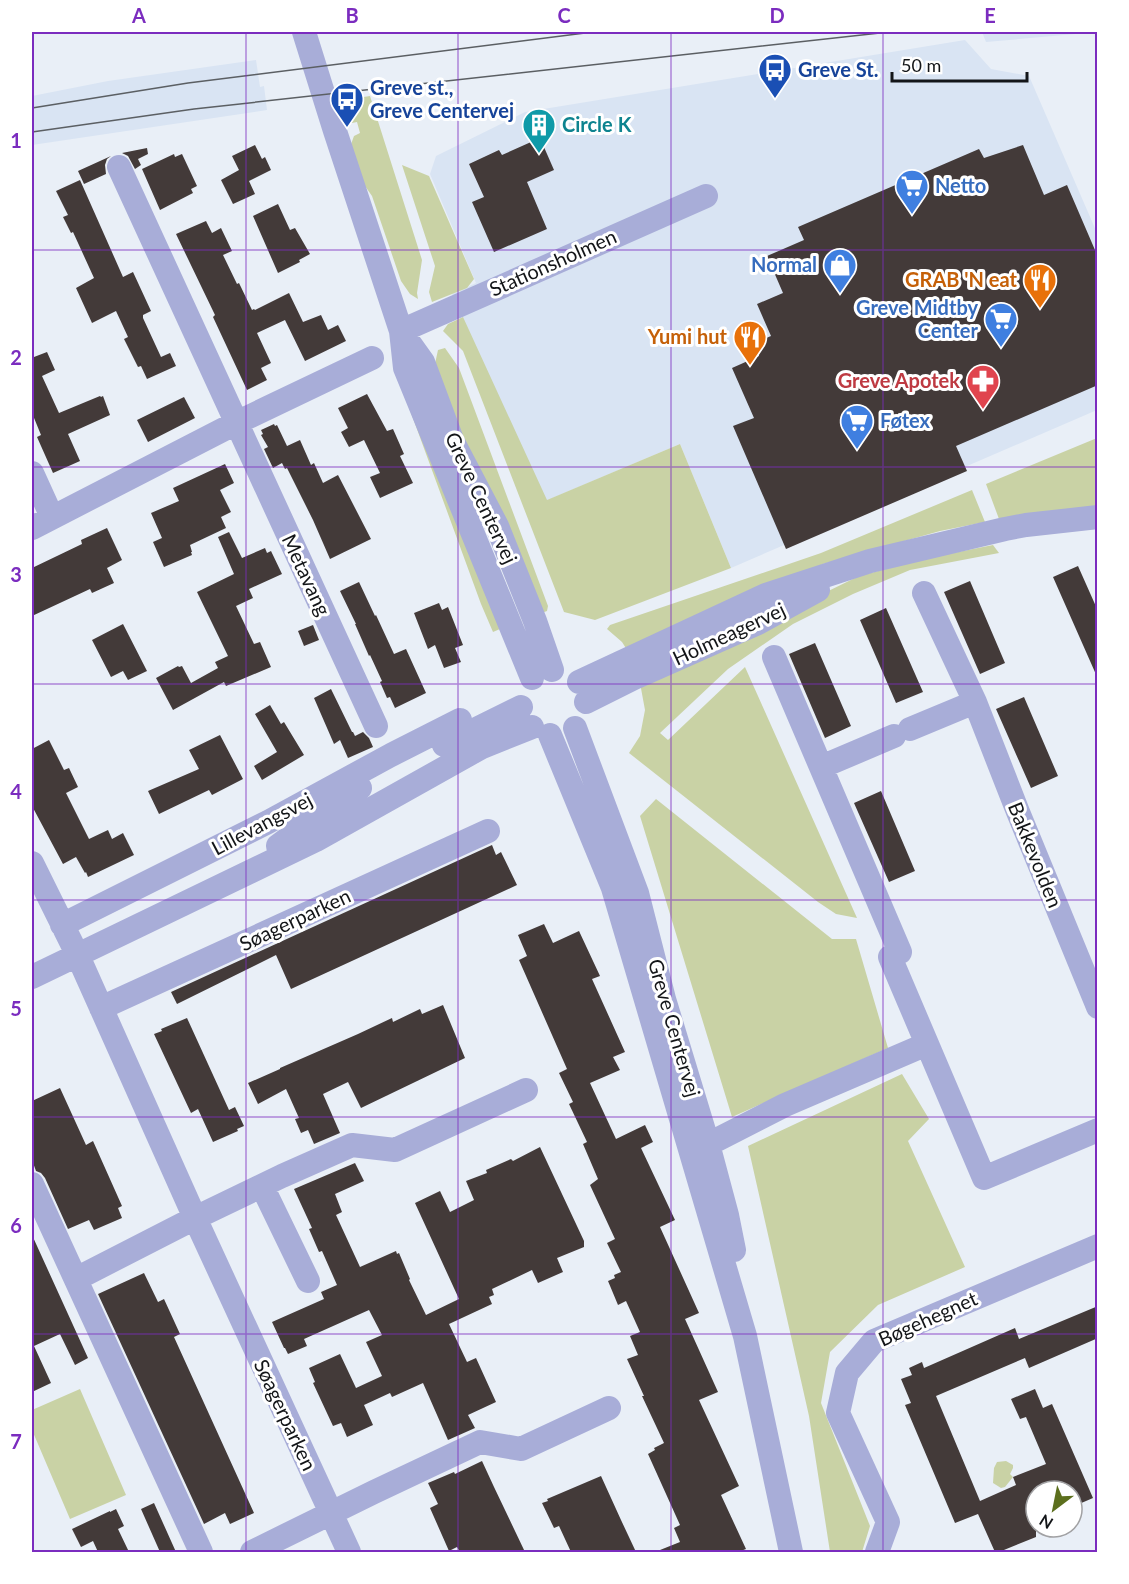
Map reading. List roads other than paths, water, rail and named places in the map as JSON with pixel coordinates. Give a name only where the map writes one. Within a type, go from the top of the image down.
[{"type":"street","name":"Greve Centervej","points":[[304,32],[401,331],[423,362],[452,440],[497,526],[535,621],[542,674]]},
{"type":"street","name":"Metavang","points":[[119,167],[376,726]]},
{"type":"street","name":"Stationsholmen","points":[[401,331],[706,196]]},
{"type":"street","points":[[32,473],[42,523],[236,423],[372,358]]},
{"type":"street","name":"Holmeagervej","points":[[583,692],[766,596],[870,561],[989,532],[1026,525],[1098,517]]},
{"type":"street","name":"Bakkevolden","points":[[924,593],[975,702],[1098,1007]]},
{"type":"street","points":[[774,657],[900,952],[890,957],[984,1178],[1098,1130]]},
{"type":"street","points":[[562,671],[571,676],[583,692],[585,711],[581,720],[574,728],[559,735],[535,723],[522,697],[525,687],[542,674],[562,671]]},
{"type":"street","points":[[821,767],[975,702]]},
{"type":"street","name":"Lillevangsvej","points":[[62,925],[268,822],[460,720]]},
{"type":"street","name":"Greve Centervej","points":[[535,723],[613,888],[699,1148]]},
{"type":"street","name":"Lillevangsvej","points":[[32,977],[316,840],[482,747],[535,723]]},
{"type":"street","name":"Greve Centervej","points":[[574,728],[637,894],[745,1336],[791,1552]]},
{"type":"street","name":"Søagerparken","points":[[101,1008],[488,831]]},
{"type":"street","name":"Søagerparken","points":[[32,862],[78,956],[195,1218],[349,1552]]},
{"type":"street","points":[[699,1148],[785,1105],[927,1044]]},
{"type":"street","points":[[76,1279],[195,1218],[352,1145],[394,1150],[526,1090]]},
{"type":"street","points":[[32,1184],[201,1552]]},
{"type":"street","points":[[262,1186],[308,1281]]},
{"type":"street","name":"Bøgehegnet","points":[[877,1552],[888,1522],[838,1413],[847,1373],[874,1341],[1098,1246]]},
{"type":"street","points":[[252,1552],[480,1442],[521,1449],[609,1408]]},
{"type":"tram line","points":[[32,108],[188,83],[593,32]]},
{"type":"tram line","points":[[32,132],[194,109],[889,32]]},
{"type":"place","name":"Greve St.","points":[[775,99]]},
{"type":"place","name":"Greve st., Greve Centervej","points":[[347,128]]},
{"type":"place","name":"Circle K","points":[[539,154]]},
{"type":"place","name":"Netto","points":[[912,215]]},
{"type":"place","name":"Normal","points":[[840,294]]},
{"type":"place","name":"GRAB 'N eat","points":[[1040,309]]},
{"type":"place","name":"Greve Midtby Center","points":[[1001,348]]},
{"type":"place","name":"Yumi hut","points":[[750,366]]},
{"type":"place","name":"Greve Apotek","points":[[983,410]]},
{"type":"place","name":"Føtex","points":[[857,450]]}]
